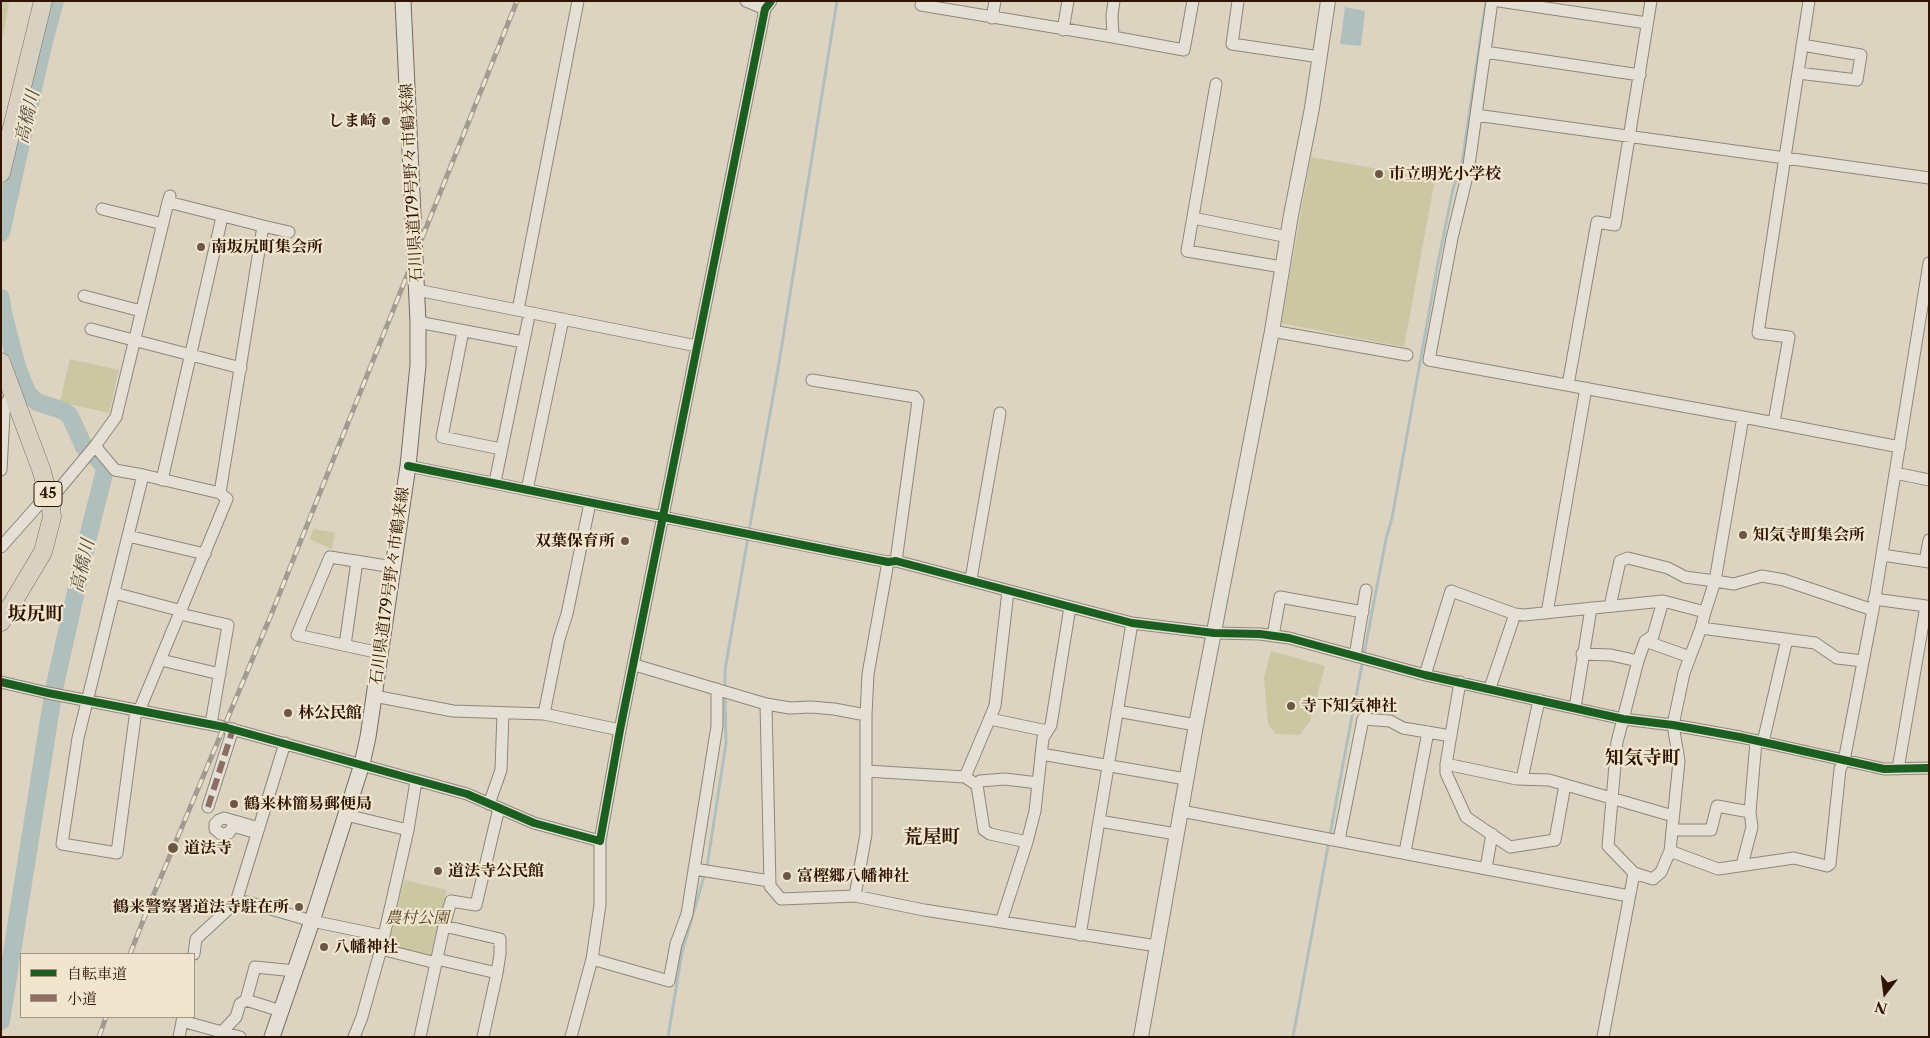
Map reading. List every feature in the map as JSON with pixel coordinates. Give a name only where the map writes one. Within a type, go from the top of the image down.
[{"type":"main road","points":[[1,173],[43,1]]},
{"type":"main road","name":"石川県道179号野々市鶴来線","points":[[272,1037],[312,922],[362,764],[368,737],[408,466],[418,365],[418,322],[403,1]]},
{"type":"main road","name":"45","points":[[1,362],[41,469],[50,500],[52,517],[43,552],[1,622]]},
{"type":"street","points":[[518,310],[578,1]]},
{"type":"street","points":[[571,1037],[592,959],[600,905],[600,841],[620,730],[635,665],[697,346],[768,5],[746,1]]},
{"type":"street","points":[[922,1],[921,5],[1184,50],[1193,1]]},
{"type":"street","points":[[992,18],[995,1]]},
{"type":"street","points":[[1063,30],[1068,1]]},
{"type":"street","points":[[1113,37],[1112,15],[1114,1]]},
{"type":"street","points":[[1238,1],[1232,44],[1320,57]]},
{"type":"street","points":[[1142,1037],[1196,724],[1272,331],[1312,108],[1328,1]]},
{"type":"street","points":[[1492,1],[1468,172],[1454,230],[1429,360],[1774,422],[1900,447]]},
{"type":"street","points":[[1498,1],[1648,23]]},
{"type":"street","points":[[1568,384],[1597,222],[1615,225],[1651,1]]},
{"type":"street","points":[[1774,422],[1789,337],[1758,333],[1809,1]]},
{"type":"street","points":[[1798,73],[1857,80],[1861,54],[1802,45]]},
{"type":"street","points":[[1485,52],[1640,75]]},
{"type":"street","points":[[1216,84],[1188,251],[1282,267]]},
{"type":"street","points":[[1476,115],[1929,178]]},
{"type":"street","points":[[1,547],[41,502],[50,500],[92,451],[116,417],[169,199],[222,216],[289,232]]},
{"type":"street","points":[[102,209],[163,224]]},
{"type":"street","points":[[162,480],[222,216]]},
{"type":"street","points":[[1193,218],[1288,237]]},
{"type":"street","points":[[220,493],[263,226]]},
{"type":"street","points":[[1670,852],[1718,869],[1794,858],[1827,866],[1830,864],[1840,769],[1844,761],[1874,604],[1929,263]]},
{"type":"street","points":[[416,290],[697,346]]},
{"type":"street","points":[[84,296],[141,311]]},
{"type":"street","points":[[527,490],[564,319]]},
{"type":"street","points":[[418,322],[523,342]]},
{"type":"street","points":[[495,482],[528,322]]},
{"type":"street","points":[[91,329],[241,368]]},
{"type":"street","points":[[463,331],[442,437],[501,449]]},
{"type":"street","points":[[1272,331],[1407,355]]},
{"type":"street","points":[[812,380],[915,398],[918,401],[892,562],[868,674],[866,834],[855,896]]},
{"type":"street","points":[[1547,613],[1586,388]]},
{"type":"street","points":[[1,470],[4,414],[6,405],[13,393]]},
{"type":"street","points":[[971,580],[1000,413]]},
{"type":"street","points":[[1663,601],[1653,636],[1645,641],[1638,661],[1616,742],[1608,846],[1634,873],[1653,879],[1661,872],[1670,852],[1679,761],[1673,725],[1684,673],[1701,628],[1715,581],[1743,417]]},
{"type":"street","points":[[92,451],[115,470],[143,475],[220,493],[227,499],[181,613],[138,711],[117,853],[62,844],[78,738],[143,475]]},
{"type":"street","points":[[408,466],[892,562],[971,580],[1070,608],[1132,623],[1214,633],[1273,636],[1320,645],[1425,675],[1623,719],[1673,725],[1884,769],[1929,768]]},
{"type":"street","points":[[1894,473],[1929,480]]},
{"type":"street","points":[[544,714],[590,503]]},
{"type":"street","points":[[128,536],[205,554]]},
{"type":"street","points":[[1882,555],[1927,562],[1929,540]]},
{"type":"street","points":[[380,653],[297,634],[330,557],[393,567]]},
{"type":"street","points":[[1610,606],[1620,561],[1628,558],[1668,568],[1685,577],[1734,584],[1762,576],[1874,604],[1927,606],[1898,769]]},
{"type":"street","points":[[345,645],[357,561]]},
{"type":"street","points":[[965,777],[995,706],[1008,590]]},
{"type":"street","points":[[1355,656],[1366,590]]},
{"type":"street","points":[[1425,675],[1451,591],[1515,614],[1524,615],[1663,601],[1705,612]]},
{"type":"street","points":[[114,593],[181,613],[228,624],[211,724]]},
{"type":"street","points":[[1273,636],[1280,596],[1362,612]]},
{"type":"street","points":[[1000,922],[1027,842],[1035,811],[1041,754],[1044,738],[1051,725],[1070,608]]},
{"type":"street","points":[[1575,708],[1582,654],[1591,608]]},
{"type":"street","points":[[1490,688],[1515,614]]},
{"type":"street","points":[[1080,935],[1132,623]]},
{"type":"street","points":[[1701,628],[1815,643],[1838,658],[1863,661]]},
{"type":"street","points":[[1742,866],[1752,827],[1750,812],[1760,742],[1787,640]]},
{"type":"street","points":[[1645,641],[1690,657]]},
{"type":"street","points":[[1582,654],[1611,655],[1638,661]]},
{"type":"street","points":[[161,660],[220,674]]},
{"type":"street","points":[[635,665],[766,704],[790,708],[834,709],[866,715]]},
{"type":"street","points":[[1,682],[87,701],[233,729],[467,794],[534,823],[600,841]]},
{"type":"street","points":[[1460,682],[1446,773],[1466,816],[1510,847],[1555,840],[1565,785]]},
{"type":"street","points":[[592,959],[669,981],[676,944],[687,914],[723,691]]},
{"type":"street","points":[[374,696],[453,711],[544,714],[620,730]]},
{"type":"street","points":[[1522,779],[1539,700]]},
{"type":"street","points":[[766,704],[770,886],[781,899],[855,896],[924,910],[1157,946]]},
{"type":"street","points":[[1117,711],[1196,724]]},
{"type":"street","points":[[420,1037],[451,901],[476,905],[501,770],[503,713]]},
{"type":"street","points":[[990,719],[1048,731]]},
{"type":"street","points":[[1333,839],[1363,719],[1390,721],[1403,728],[1451,736]]},
{"type":"street","points":[[208,807],[233,729]]},
{"type":"street","points":[[1405,852],[1428,732]]},
{"type":"street","points":[[194,953],[196,939],[236,902],[285,743]]},
{"type":"street","points":[[1041,754],[1186,779]]},
{"type":"street","points":[[1446,764],[1522,779],[1549,780],[1673,816]]},
{"type":"street","points":[[866,771],[965,777],[977,785],[984,830],[990,834],[1027,842]]},
{"type":"street","points":[[977,785],[980,781],[1005,780],[1038,783]]},
{"type":"street","points":[[354,1037],[362,1017],[384,936],[408,830],[416,781]]},
{"type":"street","points":[[1672,830],[1711,830],[1717,806],[1750,812]]},
{"type":"street","points":[[1181,811],[1629,896]]},
{"type":"street","points":[[346,815],[408,830]]},
{"type":"street","points":[[1099,821],[1176,834]]},
{"type":"street","points":[[1486,868],[1492,834]]},
{"type":"street","points":[[695,869],[770,881]]},
{"type":"street","points":[[1603,1037],[1634,873]]},
{"type":"street","points":[[236,902],[248,902],[312,922],[384,936]]},
{"type":"street","points":[[444,926],[500,939],[497,973],[483,1037]]},
{"type":"street","points":[[380,949],[497,973]]},
{"type":"street","points":[[222,1032],[236,1017],[240,1004],[246,1000],[255,967],[295,971]]},
{"type":"street","points":[[246,1000],[281,1011]]},
{"type":"street","points":[[179,1037],[182,1019],[240,1037]]},
{"type":"green space","points":[[1,1],[9,1],[1,49]]},
{"type":"green space","points":[[1311,157],[1435,179],[1404,347],[1281,323]]},
{"type":"green space","points":[[70,359],[119,370],[109,413],[60,402]]},
{"type":"green space","points":[[314,529],[335,533],[332,549],[309,539]]},
{"type":"green space","points":[[1271,651],[1325,666],[1310,721],[1299,735],[1276,734],[1268,724],[1264,677]]},
{"type":"green space","name":"農村公園","points":[[404,880],[447,890],[431,957],[388,947]]},
{"type":"shaded area","points":[[1345,7],[1365,11],[1361,46],[1340,44]]},
{"type":"waterway","name":"高橋川","points":[[1,233],[43,45],[55,1]]},
{"type":"waterway","points":[[749,531],[779,363],[837,1]]},
{"type":"waterway","points":[[1293,1037],[1343,764],[1386,539],[1392,518],[1438,263],[1453,189],[1462,163],[1486,1]]},
{"type":"waterway","name":"高橋川","points":[[1,298],[3,313],[18,370],[28,394],[37,402],[64,411],[70,416],[84,447],[102,463],[105,470],[54,689],[1,1021]]},
{"type":"waterway","points":[[725,689],[725,670],[748,537]]},
{"type":"waterway","points":[[707,867],[726,743],[725,695]]},
{"type":"waterway","points":[[668,1037],[682,952],[705,873]]},
{"type":"railway","points":[[130,953],[271,615],[517,1]]},
{"type":"railway","points":[[99,1037],[106,1018]]},
{"type":"marked path","points":[[208,807],[233,729]]},
{"type":"cycle path","points":[[1,682],[224,727],[467,794],[534,823],[600,841],[620,730],[765,9],[771,1]]},
{"type":"cycle path","points":[[408,466],[888,562],[896,561],[1132,623],[1214,633],[1260,634],[1289,638],[1425,675],[1623,719],[1673,725],[1740,737],[1884,769],[1929,768]]},
{"type":"place","name":"しま崎","points":[[386,121]]},
{"type":"place","name":"市立明光小学校","points":[[1379,174]]},
{"type":"place","name":"南坂尻町集会所","points":[[201,247]]},
{"type":"place","name":"知気寺町集会所","points":[[1743,535]]},
{"type":"place","name":"双葉保育所","points":[[625,541]]},
{"type":"place","name":"寺下知気神社","points":[[1291,706]]},
{"type":"place","name":"林公民館","points":[[288,713]]},
{"type":"place","name":"鶴来林簡易郵便局","points":[[234,804]]},
{"type":"place","name":"道法寺","points":[[173,848]]},
{"type":"place","name":"道法寺公民館","points":[[438,871]]},
{"type":"place","name":"富樫郷八幡神社","points":[[787,876]]},
{"type":"place","name":"鶴来警察署道法寺駐在所","points":[[299,907]]},
{"type":"place","name":"八幡神社","points":[[324,947]]},
{"type":"district","name":"坂尻町","points":[[36,615]]},
{"type":"district","name":"知気寺町","points":[[1643,759]]},
{"type":"district","name":"荒屋町","points":[[932,838]]}]
